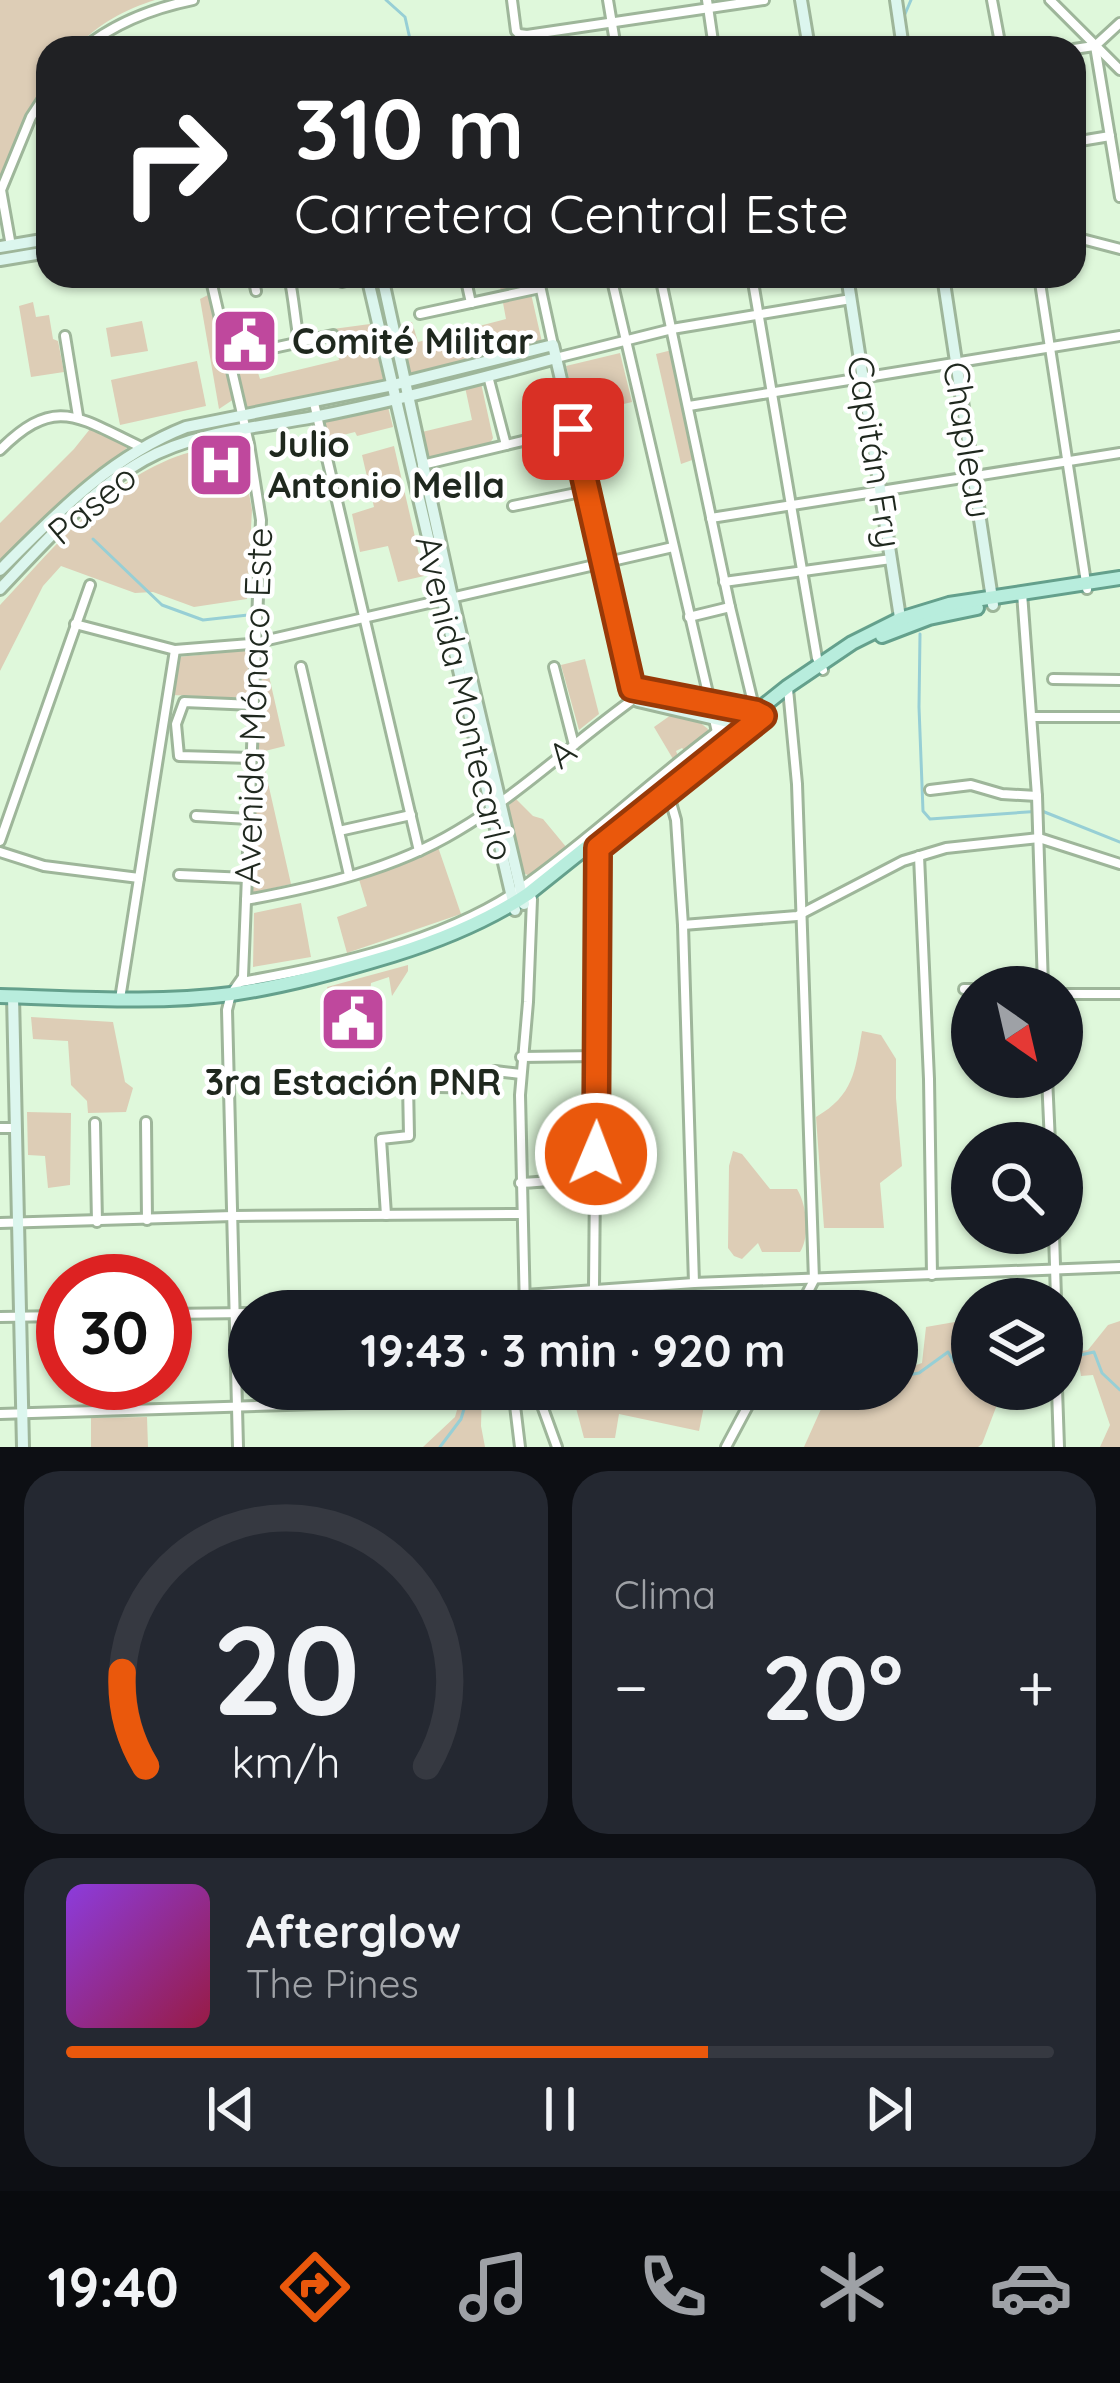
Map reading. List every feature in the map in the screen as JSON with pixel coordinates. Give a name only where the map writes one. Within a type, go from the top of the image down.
[{"type":"main road","points":[[7,1000],[159,1006],[229,998],[382,958],[466,928],[519,900],[596,845],[748,719],[851,643],[949,604],[1120,581]]},
{"type":"main road","points":[[7,1000],[229,998]]},
{"type":"street","points":[[103,36],[127,21],[193,0]]},
{"type":"street","points":[[512,0],[519,34],[611,23],[707,4],[764,0]]},
{"type":"street","points":[[608,0],[614,36]]},
{"type":"street","points":[[801,0],[807,36]]},
{"type":"street","points":[[896,0],[902,36]]},
{"type":"street","points":[[992,0],[999,36]]},
{"type":"street","points":[[1050,0],[1085,36]]},
{"type":"street","points":[[707,4],[713,36]]},
{"type":"street","points":[[1086,47],[1095,46],[1120,23]]},
{"type":"street","points":[[1086,37],[1120,70]]},
{"type":"street","points":[[1095,46],[1120,197]]},
{"type":"street","points":[[36,109],[1,190],[6,252],[36,243]]},
{"type":"street","points":[[1086,140],[1110,136]]},
{"type":"street","points":[[1086,240],[1120,249]]},
{"type":"street","name":"Avenida Mónaco Este","points":[[214,288],[261,520],[242,982]]},
{"type":"street","points":[[292,288],[299,341]]},
{"type":"street","name":"Avenida Montecarlo","points":[[371,288],[401,390]]},
{"type":"street","name":"Avenida Montecarlo","points":[[384,288],[446,598],[519,900]]},
{"type":"street","points":[[468,288],[471,303]]},
{"type":"street","points":[[420,314],[540,288],[634,693],[638,701],[715,725],[748,719]]},
{"type":"street","points":[[614,288],[715,725]]},
{"type":"street","points":[[663,288],[730,607],[748,719]]},
{"type":"street","points":[[754,288],[821,667]]},
{"type":"street","name":"Capitán Fry","points":[[849,288],[901,623]]},
{"type":"street","name":"Chapleau","points":[[945,288],[993,601]]},
{"type":"street","points":[[1041,288],[1087,586]]},
{"type":"street","points":[[401,390],[555,352],[851,299]]},
{"type":"street","points":[[231,357],[333,335]]},
{"type":"street","points":[[64,336],[78,416]]},
{"type":"street","points":[[689,406],[1120,336]]},
{"type":"street","points":[[401,390],[488,376],[555,352]]},
{"type":"street","points":[[488,376],[506,445]]},
{"type":"street","name":"Paseo","points":[[1,585],[88,501],[142,461],[199,438],[401,390]]},
{"type":"street","points":[[316,409],[419,851]]},
{"type":"street","name":"Paseo","points":[[0,570],[86,487],[141,447],[186,427],[243,415],[316,409]]},
{"type":"street","points":[[0,450],[42,419],[62,414],[78,416],[141,447]]},
{"type":"street","points":[[417,466],[573,429]]},
{"type":"street","points":[[711,518],[1120,453]]},
{"type":"street","points":[[513,506],[586,490]]},
{"type":"street","points":[[74,624],[175,650],[256,643],[673,547]]},
{"type":"street","points":[[724,582],[891,559]]},
{"type":"street","points":[[0,841],[90,585]]},
{"type":"street","points":[[1023,596],[1042,966]]},
{"type":"street","points":[[689,617],[730,607]]},
{"type":"street","points":[[120,999],[175,650]]},
{"type":"street","points":[[554,667],[574,745]]},
{"type":"street","points":[[301,668],[349,875]]},
{"type":"street","points":[[1053,679],[1120,680]]},
{"type":"street","points":[[788,692],[802,912],[814,1280],[809,1290]]},
{"type":"street","points":[[634,693],[710,704],[748,719]]},
{"type":"street","name":"A","points":[[246,900],[349,875],[419,851],[455,832],[574,745],[634,693]]},
{"type":"street","points":[[251,758],[179,756],[176,724],[184,702],[254,705]]},
{"type":"street","points":[[1031,717],[1120,717]]},
{"type":"street","points":[[164,728],[176,724]]},
{"type":"street","points":[[235,1290],[229,998],[242,982],[327,965],[519,900],[715,725]]},
{"type":"street","points":[[930,790],[971,785],[1002,794],[1037,796]]},
{"type":"street","points":[[667,788],[676,820],[683,926],[694,1282]]},
{"type":"street","points":[[339,831],[411,815]]},
{"type":"street","points":[[196,816],[249,819]]},
{"type":"street","points":[[683,926],[797,916],[903,860],[946,848],[1039,838],[1120,864]]},
{"type":"street","points":[[595,1288],[596,845]]},
{"type":"street","points":[[0,852],[44,866],[140,878]]},
{"type":"street","points":[[919,856],[932,1275]]},
{"type":"street","points":[[179,875],[247,878]]},
{"type":"street","points":[[519,900],[528,1002],[520,1074],[525,1290]]},
{"type":"street","points":[[1083,994],[1120,994]]},
{"type":"street","points":[[7,1000],[16,1128],[23,1447]]},
{"type":"street","points":[[521,1057],[598,1056]]},
{"type":"street","points":[[439,1087],[475,1087],[496,1071],[520,1074]]},
{"type":"street","points":[[386,1215],[381,1139],[409,1136],[408,1084]]},
{"type":"street","points":[[146,1122],[147,1220]]},
{"type":"street","points":[[95,1123],[97,1222]]},
{"type":"street","points":[[0,1128],[16,1128]]},
{"type":"street","points":[[572,1178],[588,1168],[596,1154]]},
{"type":"street","points":[[520,1183],[596,1175]]},
{"type":"street","points":[[0,1223],[522,1214]]},
{"type":"street","points":[[1055,1254],[1055,1278]]},
{"type":"street","points":[[586,1290],[1120,1267]]},
{"type":"street","points":[[192,1314],[228,1313]]},
{"type":"street","points":[[0,1317],[36,1316]]},
{"type":"street","points":[[0,1414],[228,1405]]},
{"type":"street","points":[[237,1410],[238,1447]]},
{"type":"street","points":[[516,1410],[520,1447]]},
{"type":"street","points":[[544,1410],[557,1447]]},
{"type":"street","points":[[726,1447],[746,1410]]},
{"type":"street","points":[[1058,1410],[1059,1447]]},
{"type":"shaded area","points":[[0,0],[155,0],[112,19],[89,36],[36,36],[36,107],[21,130],[0,183]]},
{"type":"shaded area","points":[[500,288],[530,288],[542,342],[410,376],[398,325],[412,322],[418,342],[506,319]]},
{"type":"shaded area","points":[[210,294],[234,399],[219,409],[200,299]]},
{"type":"shaded area","points":[[33,302],[36,317],[49,315],[64,372],[31,377],[19,306]]},
{"type":"shaded area","points":[[142,321],[148,351],[111,357],[106,328]]},
{"type":"shaded area","points":[[370,324],[384,382],[247,410],[237,364],[254,360],[260,379],[339,360],[333,329]]},
{"type":"shaded area","points":[[672,350],[695,459],[681,464],[656,354]]},
{"type":"shaded area","points":[[620,353],[632,402],[578,415],[566,366]]},
{"type":"shaded area","points":[[197,361],[206,406],[120,425],[111,380]]},
{"type":"shaded area","points":[[481,383],[493,438],[489,445],[429,458],[422,432],[472,420],[465,387]]},
{"type":"shaded area","points":[[388,407],[393,427],[327,439],[324,421]]},
{"type":"shaded area","points":[[90,429],[128,447],[0,564],[0,523]]},
{"type":"shaded area","points":[[394,446],[424,576],[398,582],[388,546],[360,552],[352,514],[374,507],[362,455]]},
{"type":"shaded area","points":[[199,450],[204,487],[247,482],[252,510],[247,599],[194,607],[153,592],[135,593],[61,566],[43,586],[0,671],[0,605],[114,492],[140,474]]},
{"type":"shaded area","points":[[250,650],[249,698],[171,695],[178,657]]},
{"type":"shaded area","points":[[263,650],[285,746],[261,752],[291,884],[252,893]]},
{"type":"shaded area","points":[[585,659],[599,714],[579,730],[561,665]]},
{"type":"shaded area","points":[[671,715],[698,721],[708,729],[685,751],[676,751],[678,756],[673,759],[654,727]]},
{"type":"shaded area","points":[[515,798],[533,816],[543,819],[567,848],[530,876],[521,872],[507,808]]},
{"type":"shaded area","points":[[438,847],[461,914],[347,953],[337,917],[367,906],[358,876]]},
{"type":"shaded area","points":[[301,903],[311,957],[253,967],[254,913]]},
{"type":"shaded area","points":[[408,965],[392,996],[389,977],[371,983],[370,995],[329,994],[327,987]]},
{"type":"shaded area","points":[[31,1017],[113,1022],[125,1082],[133,1088],[126,1112],[88,1113],[87,1101],[71,1085],[68,1041],[33,1039]]},
{"type":"shaded area","points":[[862,1031],[881,1035],[896,1059],[902,1166],[880,1183],[884,1228],[824,1228],[816,1117],[845,1091]]},
{"type":"shaded area","points":[[27,1112],[71,1113],[70,1185],[48,1188],[45,1156],[28,1155]]},
{"type":"shaded area","points":[[733,1151],[742,1154],[770,1189],[797,1189],[806,1221],[800,1252],[762,1252],[758,1243],[742,1259],[728,1248]]},
{"type":"shaded area","points":[[1120,1321],[1120,1447],[1100,1447],[1110,1425],[1093,1375],[1083,1376],[1083,1351],[1108,1325]]},
{"type":"shaded area","points":[[951,1323],[951,1410],[995,1410],[982,1444],[804,1447],[821,1410],[918,1410],[918,1364],[922,1363],[926,1327]]},
{"type":"shaded area","points":[[457,1410],[481,1410],[485,1447],[423,1447]]},
{"type":"shaded area","points":[[577,1410],[703,1410],[699,1431],[619,1414],[615,1438],[584,1438]]},
{"type":"shaded area","points":[[147,1417],[148,1447],[91,1447],[91,1418]]},
{"type":"waterway","points":[[386,0],[405,17],[409,36]]},
{"type":"waterway","points":[[905,14],[911,0]]},
{"type":"waterway","points":[[93,539],[162,605],[203,620],[248,615]]},
{"type":"waterway","points":[[920,634],[923,811],[930,819],[1042,811],[1120,842]]},
{"type":"waterway","points":[[918,1373],[948,1352],[951,1357]]},
{"type":"waterway","points":[[1083,1354],[1094,1352],[1102,1373],[1120,1390]]},
{"type":"waterway","points":[[440,1447],[464,1410]]},
{"type":"place","name":"Comité Militar","points":[[245,341]]},
{"type":"place","name":"Julio Antonio Mella","points":[[221,465]]},
{"type":"place","name":"3ra Estación PNR","points":[[353,1019]]},
{"type":"route","points":[[573,429],[632,688],[763,716],[598,848],[596,1154]]}]
